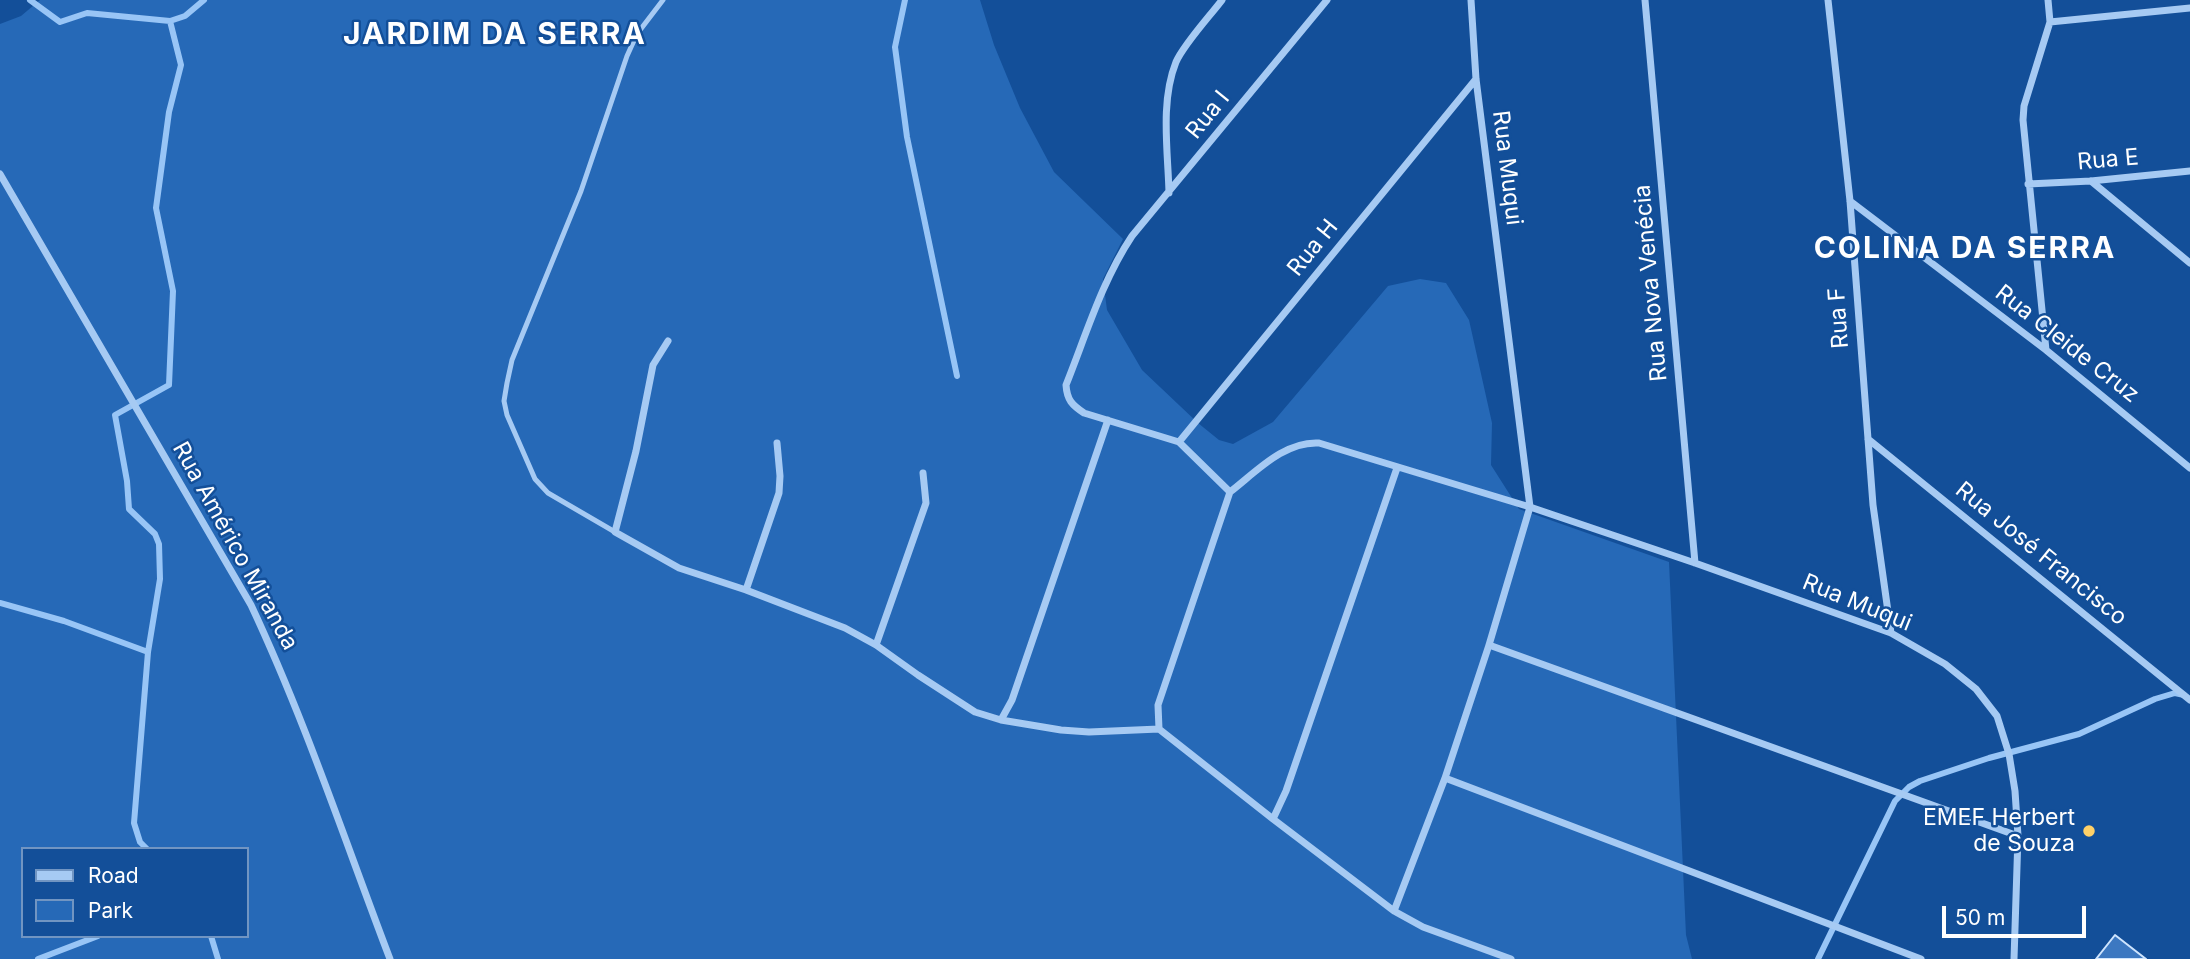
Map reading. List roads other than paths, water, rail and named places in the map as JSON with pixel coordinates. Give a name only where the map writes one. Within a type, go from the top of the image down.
[{"type":"street","points":[[1169,193],[1167,108],[1172,75],[1177,59],[1222,0]]},
{"type":"street","name":"Rua I","points":[[1108,420],[1084,413],[1071,404],[1066,395],[1066,385],[1119,255],[1327,0]]},
{"type":"street","name":"Rua Muqui","points":[[1471,0],[1476,79],[1530,508]]},
{"type":"street","name":"Rua Nova Venécia","points":[[1646,0],[1695,563]]},
{"type":"street","name":"Rua F","points":[[1828,0],[1850,201],[1873,505],[1891,634]]},
{"type":"street","points":[[2046,350],[2028,184],[2024,106],[2050,22],[2048,0]]},
{"type":"street","points":[[2050,22],[2190,8]]},
{"type":"street","name":"Rua H","points":[[1179,442],[1476,79]]},
{"type":"street","name":"Rua E","points":[[2028,184],[2190,171]]},
{"type":"street","name":"Rua Américo Miranda","points":[[0,174],[251,605],[295,706],[390,959]]},
{"type":"street","points":[[2091,181],[2190,263]]},
{"type":"street","name":"Rua Cleide Cruz","points":[[1850,201],[2046,350],[2190,468]]},
{"type":"street","points":[[668,341],[653,365],[636,451],[615,532],[679,568],[845,628],[876,645],[918,676],[975,712],[1001,720],[1061,730],[1089,732],[1159,729],[1394,911],[1423,927],[1511,959]]},
{"type":"street","points":[[1001,720],[1012,700],[1108,420],[1179,442],[1230,492],[1158,705],[1159,729]]},
{"type":"street","name":"Rua José Francisco","points":[[1868,439],[2190,700]]},
{"type":"street","points":[[746,590],[779,493],[777,443]]},
{"type":"street","name":"Rua Muqui","points":[[1230,492],[1293,446],[1320,443],[1695,563],[1891,634],[1945,664],[1976,689],[1997,716],[2009,754],[2018,835],[2014,959]]},
{"type":"street","points":[[1273,818],[1286,791],[1397,468]]},
{"type":"street","points":[[876,645],[926,503],[923,474]]},
{"type":"street","points":[[1394,911],[1445,778],[1530,508]]},
{"type":"street","points":[[1489,645],[2018,835]]},
{"type":"street","points":[[1445,778],[1922,959]]},
{"type":"lane","points":[[615,532],[548,493],[541,486],[531,470],[507,415],[504,401],[512,360],[581,191],[627,57],[637,34],[663,0]]},
{"type":"waterway","points":[[30,0],[60,22],[87,13],[170,21],[185,16],[204,0]]},
{"type":"waterway","points":[[905,0],[895,47],[907,137],[957,376]]},
{"type":"waterway","points":[[145,847],[140,842],[134,823],[148,652],[160,579],[159,544],[155,534],[129,509],[127,481],[115,415],[169,385],[173,291],[156,208],[169,112],[181,65],[170,21]]},
{"type":"waterway","points":[[0,603],[64,621],[148,652]]},
{"type":"waterway","points":[[1818,959],[1895,801],[1909,787],[1989,758],[2079,734],[2155,699],[2175,693],[2184,695]]},
{"type":"waterway","points":[[38,959],[93,938]]},
{"type":"waterway","points":[[212,938],[218,959]]},
{"type":"place","name":"EMEF Herbert de Souza","points":[[2089,831]]},
{"type":"district","name":"JARDIM DA SERRA","points":[[495,35]]},
{"type":"district","name":"COLINA DA SERRA","points":[[1965,249]]}]
